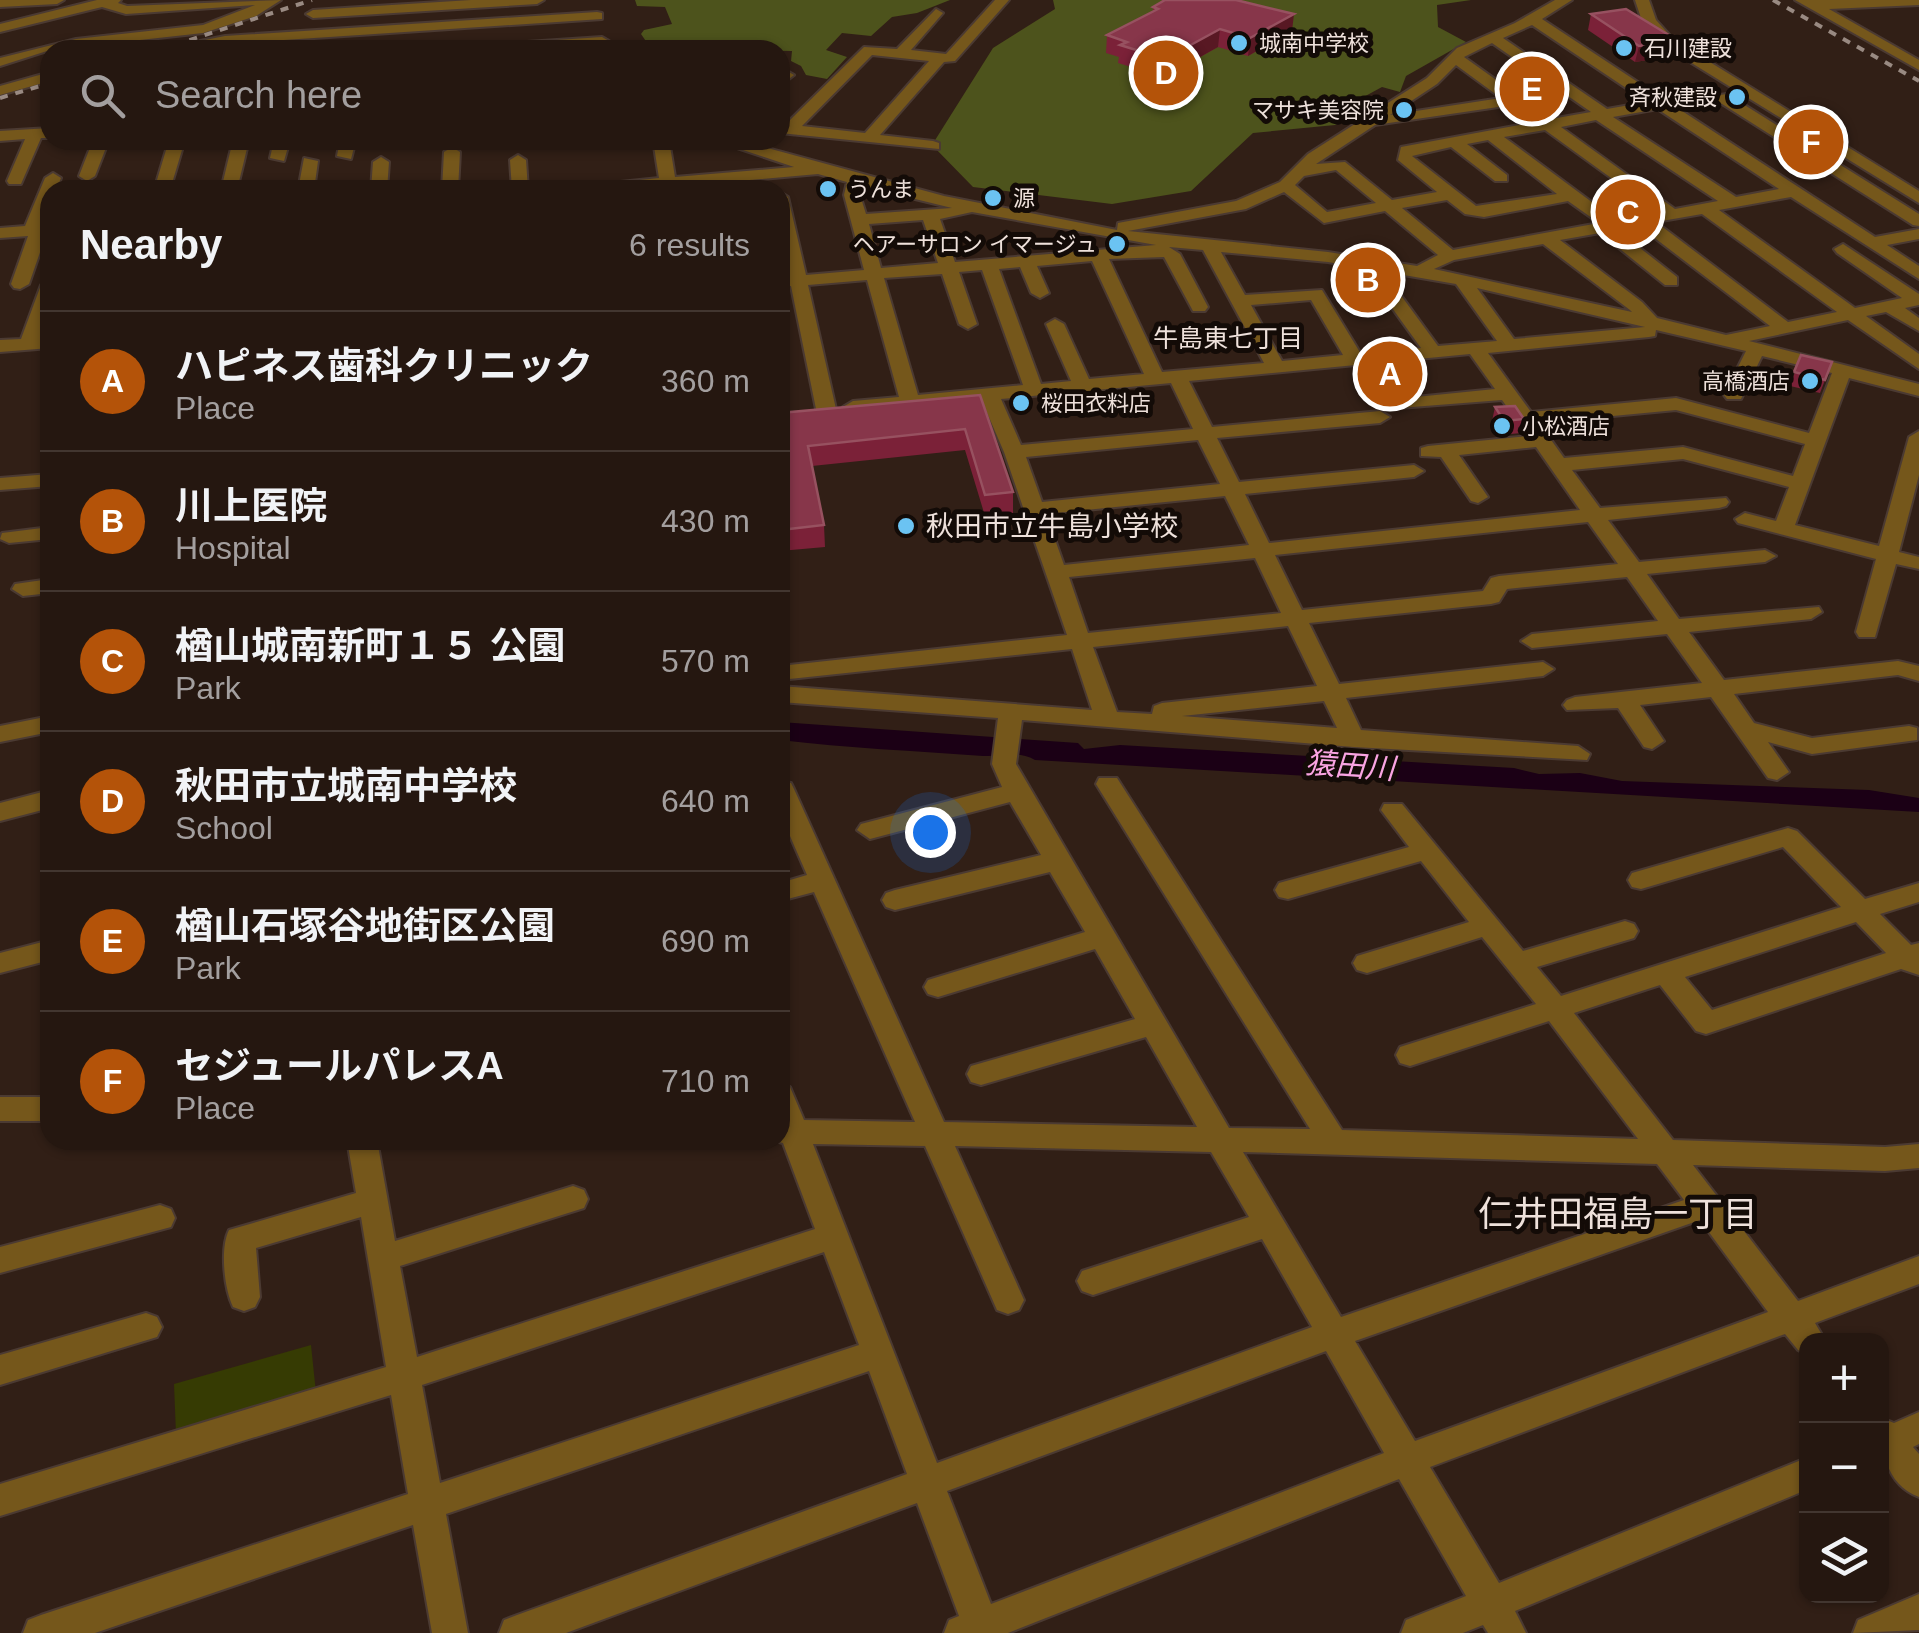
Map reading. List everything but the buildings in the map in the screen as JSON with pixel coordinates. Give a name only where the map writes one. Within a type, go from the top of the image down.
[{"type":"street","points":[[0,3],[57,0],[50,16]]},
{"type":"street","points":[[0,28],[109,1],[126,10],[274,0]]},
{"type":"street","points":[[111,40],[179,36],[248,15],[274,0]]},
{"type":"street","points":[[265,40],[274,0]]},
{"type":"street","points":[[313,14],[401,4],[537,0]]},
{"type":"street","points":[[790,123],[869,50],[950,58],[1002,0]]},
{"type":"street","points":[[1117,234],[1124,227],[1240,205],[1286,184],[1304,171],[1314,157],[1432,80],[1455,57],[1565,0]]},
{"type":"street","points":[[1642,0],[1648,21],[1669,44],[1919,198]]},
{"type":"street","points":[[1899,1],[1919,16]]},
{"type":"street","points":[[1807,3],[1919,1]]},
{"type":"street","points":[[1807,3],[1919,66]]},
{"type":"street","points":[[318,40],[597,8],[603,40]]},
{"type":"street","points":[[900,54],[936,13]]},
{"type":"street","points":[[50,16],[78,40]]},
{"type":"street","points":[[1532,19],[1919,274]]},
{"type":"street","points":[[490,40],[491,23]]},
{"type":"street","points":[[153,40],[158,37]]},
{"type":"street","points":[[1492,37],[1733,203]]},
{"type":"street","points":[[0,62],[40,52]]},
{"type":"street","points":[[1455,57],[1672,214]]},
{"type":"street","points":[[870,137],[940,58]]},
{"type":"street","points":[[0,91],[40,79]]},
{"type":"street","points":[[1571,196],[1484,212],[1471,210],[1404,157],[1407,150],[1602,114],[1722,97],[1919,222]]},
{"type":"street","points":[[1360,124],[1515,100]]},
{"type":"street","points":[[1426,114],[1500,178]]},
{"type":"street","points":[[790,129],[933,146]]},
{"type":"street","points":[[0,136],[40,130]]},
{"type":"street","points":[[15,181],[40,134]]},
{"type":"street","points":[[1491,135],[1672,281]]},
{"type":"street","points":[[87,176],[97,150]]},
{"type":"street","points":[[165,180],[174,150]]},
{"type":"street","points":[[231,180],[239,150]]},
{"type":"street","points":[[278,158],[280,150]]},
{"type":"street","points":[[663,150],[668,180]]},
{"type":"street","points":[[757,150],[982,207],[1167,246]]},
{"type":"street","points":[[451,180],[452,152]]},
{"type":"street","points":[[518,160],[519,180]]},
{"type":"street","points":[[307,180],[310,161]]},
{"type":"street","points":[[380,180],[381,162]]},
{"type":"street","points":[[1304,171],[1339,165],[1450,256]]},
{"type":"street","points":[[787,180],[824,169]]},
{"type":"street","points":[[1830,185],[1884,176]]},
{"type":"street","points":[[856,177],[852,196],[910,401]]},
{"type":"street","points":[[1286,184],[1324,218],[1450,194]]},
{"type":"street","points":[[1420,274],[1430,262],[1450,256],[1792,192]]},
{"type":"street","points":[[859,220],[982,207]]},
{"type":"street","points":[[1705,208],[1919,363]]},
{"type":"street","points":[[930,215],[968,324]]},
{"type":"street","points":[[1642,220],[1785,328]]},
{"type":"street","points":[[0,233],[40,230],[20,284]]},
{"type":"street","points":[[1872,243],[1919,234]]},
{"type":"street","points":[[1546,238],[1636,306],[1654,325]]},
{"type":"street","points":[[790,282],[1208,244],[1352,260],[1674,329],[1919,390]]},
{"type":"street","points":[[1208,244],[1276,367]]},
{"type":"street","points":[[1167,246],[1200,307]]},
{"type":"street","points":[[1843,249],[1918,300]]},
{"type":"street","points":[[1098,255],[1155,378]]},
{"type":"street","points":[[1027,262],[1040,294]]},
{"type":"street","points":[[989,265],[1034,390]]},
{"type":"street","points":[[1464,283],[1509,345]]},
{"type":"street","points":[[790,286],[818,410],[1674,329]]},
{"type":"street","points":[[1239,300],[1316,294],[1354,360]]},
{"type":"street","points":[[1391,294],[1432,352]]},
{"type":"street","points":[[1724,341],[1918,300]]},
{"type":"street","points":[[1889,306],[1919,326]]},
{"type":"street","points":[[28,344],[40,312]]},
{"type":"street","points":[[1055,324],[1082,385]]},
{"type":"street","points":[[0,346],[40,343]]},
{"type":"street","points":[[1475,348],[1629,570],[1675,626],[1777,772]]},
{"type":"street","points":[[1734,395],[1756,349]]},
{"type":"street","points":[[1784,528],[1842,370]]},
{"type":"street","points":[[1177,376],[1354,740]]},
{"type":"street","points":[[989,394],[1058,572],[1107,718]]},
{"type":"street","points":[[1406,404],[1507,394]]},
{"type":"street","points":[[1524,418],[1676,404],[1818,441]]},
{"type":"street","points":[[1014,452],[1380,418]]},
{"type":"street","points":[[1867,632],[1916,465],[1919,436]]},
{"type":"street","points":[[1478,498],[1437,451],[1540,441]]},
{"type":"street","points":[[1556,465],[1683,453],[1801,484]]},
{"type":"street","points":[[1033,508],[1414,472]]},
{"type":"street","points":[[0,484],[40,481]]},
{"type":"street","points":[[1058,572],[1719,502]]},
{"type":"street","points":[[1745,519],[1919,563]]},
{"type":"street","points":[[9,536],[40,533]]},
{"type":"street","points":[[790,671],[1491,597],[1499,583],[1765,556]]},
{"type":"street","points":[[23,589],[40,587]]},
{"type":"street","points":[[1532,640],[1811,612]]},
{"type":"street","points":[[1575,704],[1898,668],[1919,674]]},
{"type":"street","points":[[1107,718],[1542,669]]},
{"type":"street","points":[[790,695],[1009,719],[1107,718],[1354,740],[1578,754]]},
{"type":"street","points":[[1624,700],[1652,741]]},
{"type":"street","points":[[1009,719],[1004,764],[1017,792],[1499,1618]]},
{"type":"street","points":[[0,734],[40,726]]},
{"type":"street","points":[[1748,728],[1812,746],[1909,734]]},
{"type":"street","points":[[1108,784],[1334,1142]]},
{"type":"street","points":[[870,830],[1017,792]]},
{"type":"street","points":[[0,812],[40,802]]},
{"type":"street","points":[[790,806],[1008,1300]]},
{"type":"street","points":[[1393,810],[1557,1011],[1662,1154],[1800,1330]]},
{"type":"street","points":[[1641,880],[1788,837],[1915,960]]},
{"type":"street","points":[[1288,890],[1425,852]]},
{"type":"street","points":[[896,900],[1056,861]]},
{"type":"street","points":[[790,889],[824,880]]},
{"type":"street","points":[[1410,1055],[1919,892]]},
{"type":"street","points":[[1367,963],[1486,926]]},
{"type":"street","points":[[1517,963],[1625,931]]},
{"type":"street","points":[[938,987],[1100,937]]},
{"type":"street","points":[[0,963],[40,953]]},
{"type":"street","points":[[1666,975],[1706,1023],[1915,960]]},
{"type":"street","points":[[981,1074],[1151,1025]]},
{"type":"street","points":[[0,1108],[40,1109]]},
{"type":"street","points":[[790,1132],[1334,1142],[1885,1159],[1919,1156]]},
{"type":"street","points":[[790,1139],[834,1236],[927,1483],[976,1630],[1407,1460],[1800,1330],[1919,1270]]},
{"type":"street","points":[[364,1150],[450,1633]]},
{"type":"street","points":[[384,1258],[573,1199]]},
{"type":"street","points":[[244,1298],[240,1239],[374,1201]]},
{"type":"street","points":[[517,1633],[1332,1334],[1704,1206]]},
{"type":"street","points":[[0,1260],[160,1218]]},
{"type":"street","points":[[1092,1281],[1268,1224]]},
{"type":"street","points":[[0,1500],[404,1376],[834,1236]]},
{"type":"street","points":[[0,1370],[146,1326]]},
{"type":"street","points":[[41,1633],[876,1354]]},
{"type":"street","points":[[1892,1437],[1919,1481]]},
{"type":"street","points":[[1419,1633],[1499,1618],[1799,1477]]},
{"type":"street","points":[[1872,1633],[1919,1612]]},
{"type":"green space","points":[[635,0],[950,0],[917,13],[892,17],[871,36],[842,33],[826,50],[847,57],[827,79],[806,75],[801,66],[791,61],[790,40],[645,40],[641,34],[644,30],[672,24],[665,7],[637,6]]},
{"type":"green space","points":[[1053,0],[1471,0],[1437,5],[1438,27],[1466,42],[1406,76],[1400,92],[1382,87],[1347,106],[1358,114],[1335,125],[1253,133],[1191,191],[1112,204],[973,187],[932,145],[993,48],[1055,9]]},
{"type":"green space","points":[[311,1345],[316,1393],[176,1434],[174,1384]]},
{"type":"water","name":"猿田川","points":[[790,723],[1078,743],[1084,749],[1120,745],[1514,768],[1622,781],[1869,790],[1919,798],[1919,812],[1035,760],[1016,755],[790,741]]},
{"type":"railway","points":[[190,40],[312,0]]},
{"type":"railway","points":[[1773,0],[1919,81]]},
{"type":"railway","points":[[0,98],[40,86]]},
{"type":"place","name":"城南中学校","points":[[1239,43]]},
{"type":"place","name":"石川建設","points":[[1624,48]]},
{"type":"place","name":"秋田市立城南中学校","points":[[1166,73]]},
{"type":"place","name":"楢山石塚谷地街区公園","points":[[1532,89]]},
{"type":"place","name":"斉秋建設","points":[[1737,97]]},
{"type":"place","name":"マサキ美容院","points":[[1404,110]]},
{"type":"place","name":"セジュールパレスA","points":[[1811,142]]},
{"type":"place","name":"うんま","points":[[828,189]]},
{"type":"place","name":"源","points":[[993,198]]},
{"type":"place","name":"楢山城南新町１５ 公園","points":[[1628,212]]},
{"type":"place","name":"ヘアーサロン イマージュ","points":[[1117,244]]},
{"type":"place","name":"川上医院","points":[[1368,280]]},
{"type":"place","name":"ハピネス歯科クリニック","points":[[1390,374]]},
{"type":"place","name":"高橋酒店","points":[[1810,381]]},
{"type":"place","name":"桜田衣料店","points":[[1021,403]]},
{"type":"place","name":"小松酒店","points":[[1502,426]]},
{"type":"place","name":"秋田市立牛島小学校","points":[[906,526]]},
{"type":"district","name":"牛島東七丁目","points":[[1228,338]]},
{"type":"district","name":"仁井田福島一丁目","points":[[1618,1214]]}]
